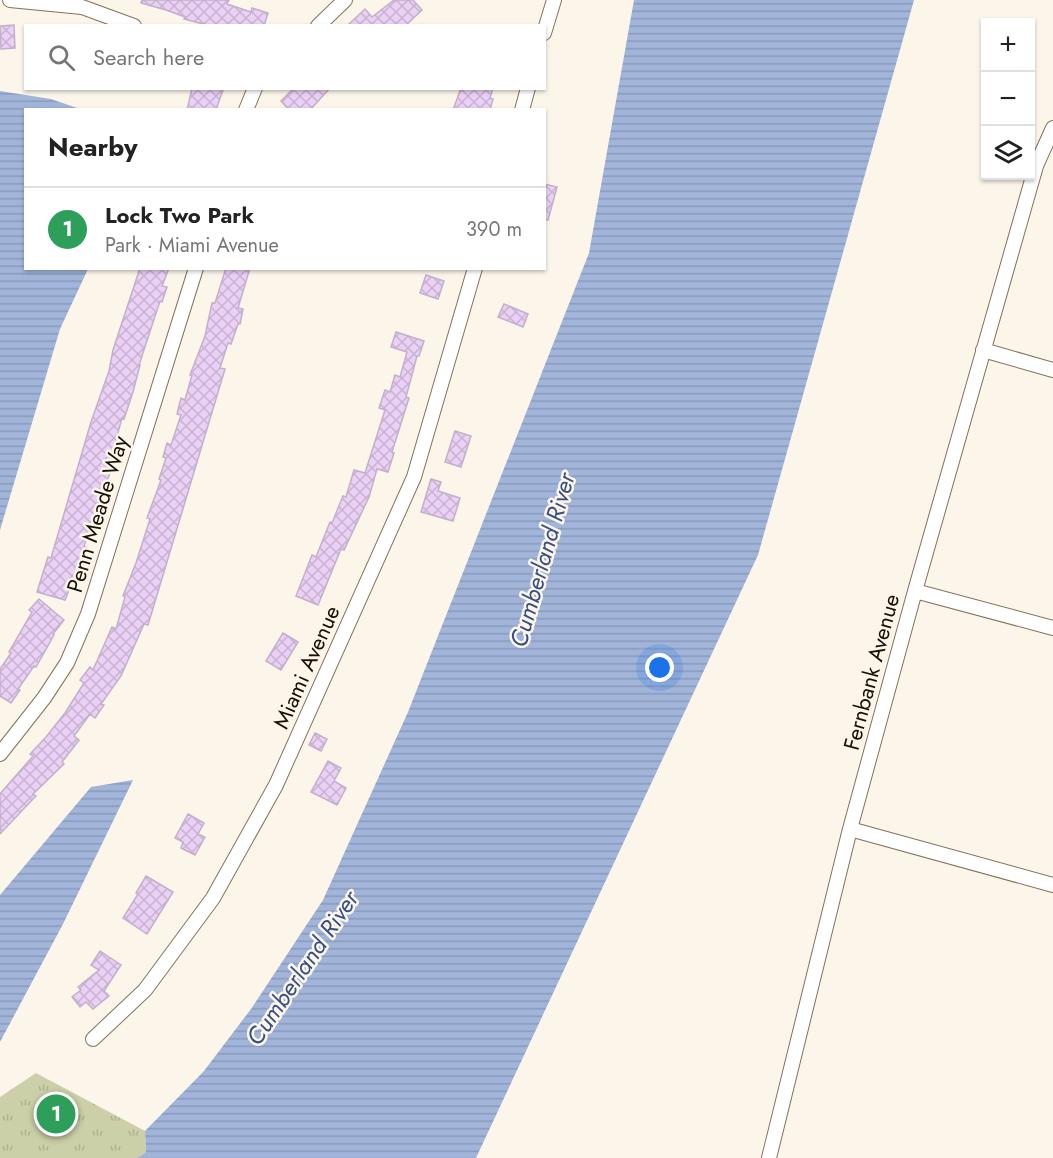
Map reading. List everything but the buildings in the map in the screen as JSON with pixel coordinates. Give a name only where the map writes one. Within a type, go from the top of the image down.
[{"type":"street","points":[[10,0],[82,7],[129,24]]},
{"type":"street","points":[[320,24],[345,0]]},
{"type":"street","points":[[546,26],[554,0]]},
{"type":"street","points":[[247,108],[254,90]]},
{"type":"street","points":[[523,108],[527,90]]},
{"type":"street","name":"Fernbank Avenue","points":[[769,1158],[850,829],[915,591],[1036,166],[1053,128]]},
{"type":"street","name":"Penn Meade Way","points":[[2,747],[45,698],[66,663],[88,614],[195,270]]},
{"type":"street","name":"Miami Avenue","points":[[93,1039],[145,990],[213,898],[276,785],[414,477],[474,270]]},
{"type":"street","points":[[983,350],[1053,370]]},
{"type":"street","points":[[915,591],[1053,628]]},
{"type":"street","points":[[850,829],[1053,885]]},
{"type":"green space","points":[[36,1073],[145,1131],[146,1152],[137,1158],[0,1158],[0,1097]]},
{"type":"water","name":"Cumberland River","points":[[634,0],[914,0],[758,555],[476,1158],[137,1158],[146,1152],[145,1131],[204,1071],[251,1009],[323,900],[408,712],[589,253]]},
{"type":"water","points":[[0,91],[51,99],[77,108],[24,108],[24,270],[88,270],[60,329],[0,530]]},
{"type":"water","points":[[133,780],[63,924],[0,1042],[0,895],[91,787]]},
{"type":"place","name":"Lock Two Park","points":[[56,1114]]}]
